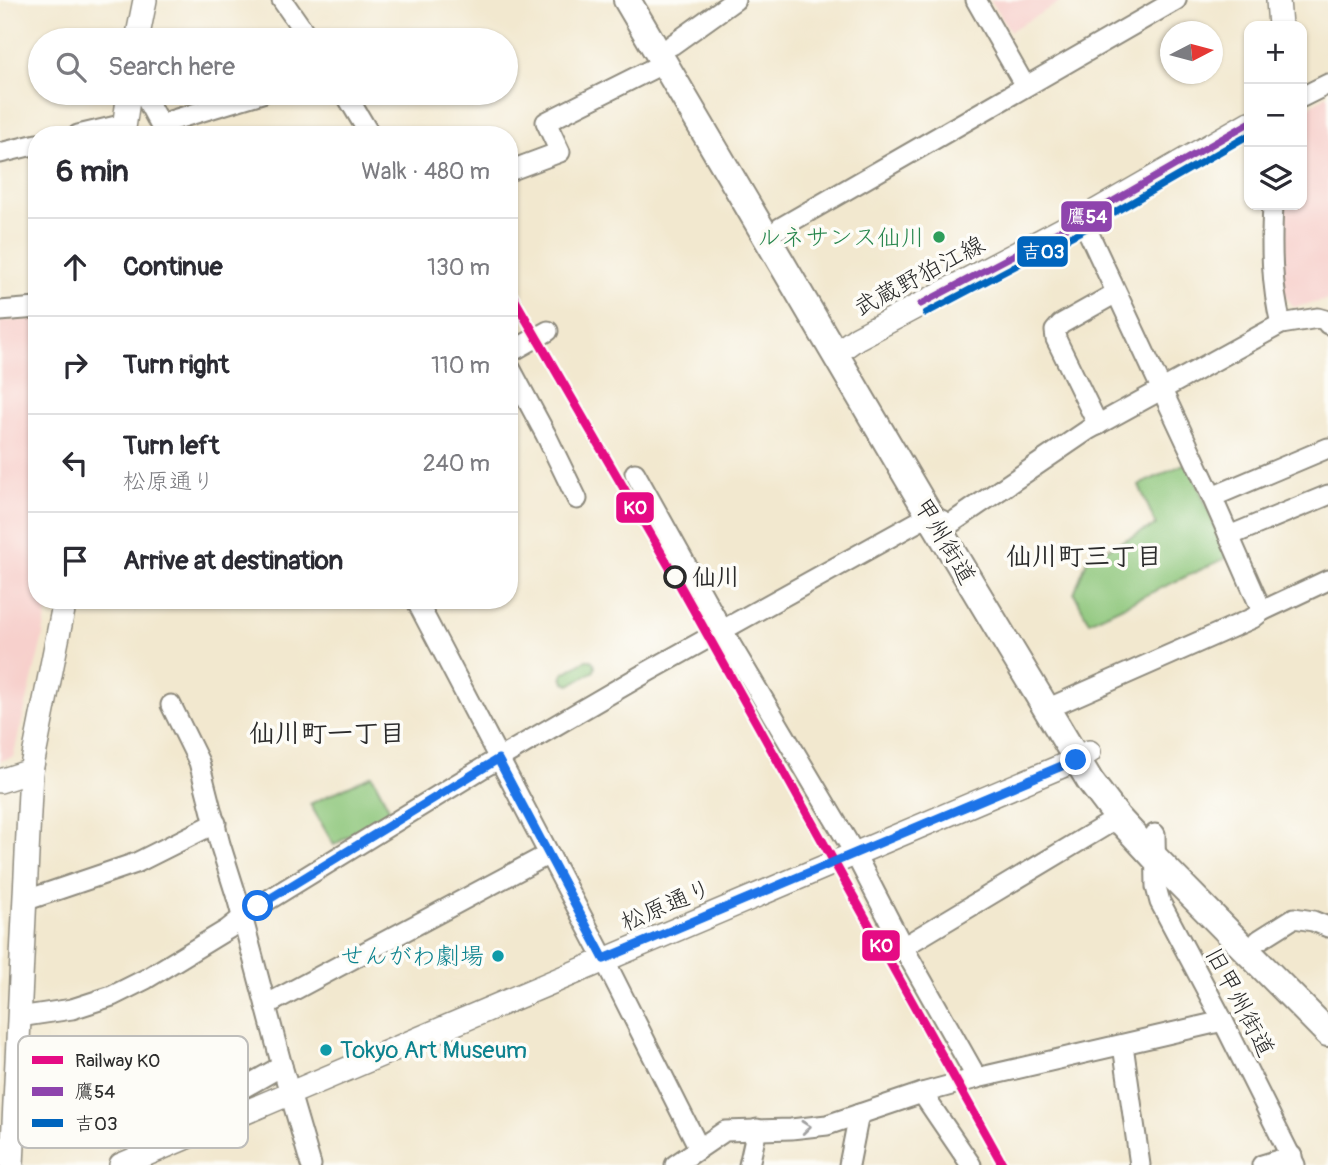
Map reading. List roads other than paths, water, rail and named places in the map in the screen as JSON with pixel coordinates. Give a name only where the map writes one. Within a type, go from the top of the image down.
[{"type":"highway","name":"甲州街道","points":[[627,0],[668,54],[780,228],[842,349]]},
{"type":"highway","name":"甲州街道","points":[[645,0],[668,54],[940,520],[1118,818],[1156,846],[1259,940],[1328,1011]]},
{"type":"highway","name":"甲州街道","points":[[940,520],[1058,705],[1083,756],[1117,792],[1200,903],[1328,1033]]},
{"type":"main road","points":[[139,28],[145,0]]},
{"type":"main road","points":[[1278,0],[1280,21]]},
{"type":"main road","points":[[124,126],[127,105]]},
{"type":"main road","name":"武蔵野狛江線","points":[[842,349],[1082,219],[1244,126]]},
{"type":"main road","points":[[18,1036],[31,771],[63,609]]},
{"type":"main road","name":"松原通り","points":[[248,1111],[1083,756]]},
{"type":"main road","points":[[0,782],[31,771]]},
{"type":"main road","points":[[12,1165],[18,1038]]},
{"type":"main road","name":"松原通り","points":[[121,1165],[161,1148]]},
{"type":"street","points":[[282,0],[302,28]]},
{"type":"street","points":[[518,168],[560,152],[546,122],[668,54],[735,0]]},
{"type":"street","points":[[975,0],[1026,86]]},
{"type":"street","points":[[780,228],[1177,0]]},
{"type":"street","points":[[1307,94],[1328,84]]},
{"type":"street","points":[[149,105],[161,126]]},
{"type":"street","points":[[174,126],[230,105]]},
{"type":"street","points":[[352,105],[365,126]]},
{"type":"street","points":[[0,153],[28,146]]},
{"type":"street","points":[[1273,210],[1273,283],[1281,324]]},
{"type":"street","points":[[1082,219],[1212,497],[1262,611]]},
{"type":"street","points":[[1098,425],[1056,339],[1055,331],[1061,324],[1116,293]]},
{"type":"street","points":[[0,311],[28,309]]},
{"type":"street","points":[[19,1017],[72,1009],[112,996],[146,979],[228,929],[242,916],[498,759],[676,655],[940,520],[1073,439],[1281,324],[1318,318],[1328,324]]},
{"type":"street","points":[[518,348],[548,331]]},
{"type":"street","points":[[518,383],[577,499]]},
{"type":"street","points":[[1212,497],[1328,448]]},
{"type":"street","points":[[635,473],[852,856],[971,1080]]},
{"type":"street","points":[[1229,536],[1328,495]]},
{"type":"street","points":[[1058,705],[1253,618],[1262,611],[1328,580]]},
{"type":"street","points":[[421,609],[550,854],[699,1148]]},
{"type":"street","points":[[171,705],[199,762],[311,1165]]},
{"type":"street","points":[[902,947],[1118,818]]},
{"type":"street","points":[[24,901],[136,863],[216,823]]},
{"type":"street","name":"旧甲州街道","points":[[1156,846],[1156,887],[1160,902],[1293,1161]]},
{"type":"street","points":[[266,1005],[550,854]]},
{"type":"street","points":[[1167,918],[1181,907],[1200,903]]},
{"type":"street","points":[[1259,940],[1294,918],[1328,927]]},
{"type":"street","points":[[676,1165],[725,1131],[827,1125],[971,1080],[1223,1021]]},
{"type":"street","points":[[1123,1045],[1140,1165]]},
{"type":"street","points":[[248,1085],[282,1066]]},
{"type":"street","points":[[927,1092],[971,1165]]},
{"type":"street","points":[[849,1165],[859,1114]]},
{"type":"street","points":[[749,1165],[757,1129]]},
{"type":"street","points":[[1262,1165],[1293,1161]]},
{"type":"rail line","name":"KO","points":[[518,306],[673,573],[1003,1165]]},
{"type":"place","name":"ルネサンス仙川","points":[[939,237]]},
{"type":"place","name":"仙川","points":[[675,577]]},
{"type":"place","name":"せんがわ劇場","points":[[498,956]]},
{"type":"place","name":"Tokyo Art Museum","points":[[326,1050]]},
{"type":"district","name":"仙川町三丁目","points":[[1084,556]]},
{"type":"district","name":"仙川町一丁目","points":[[327,733]]}]
